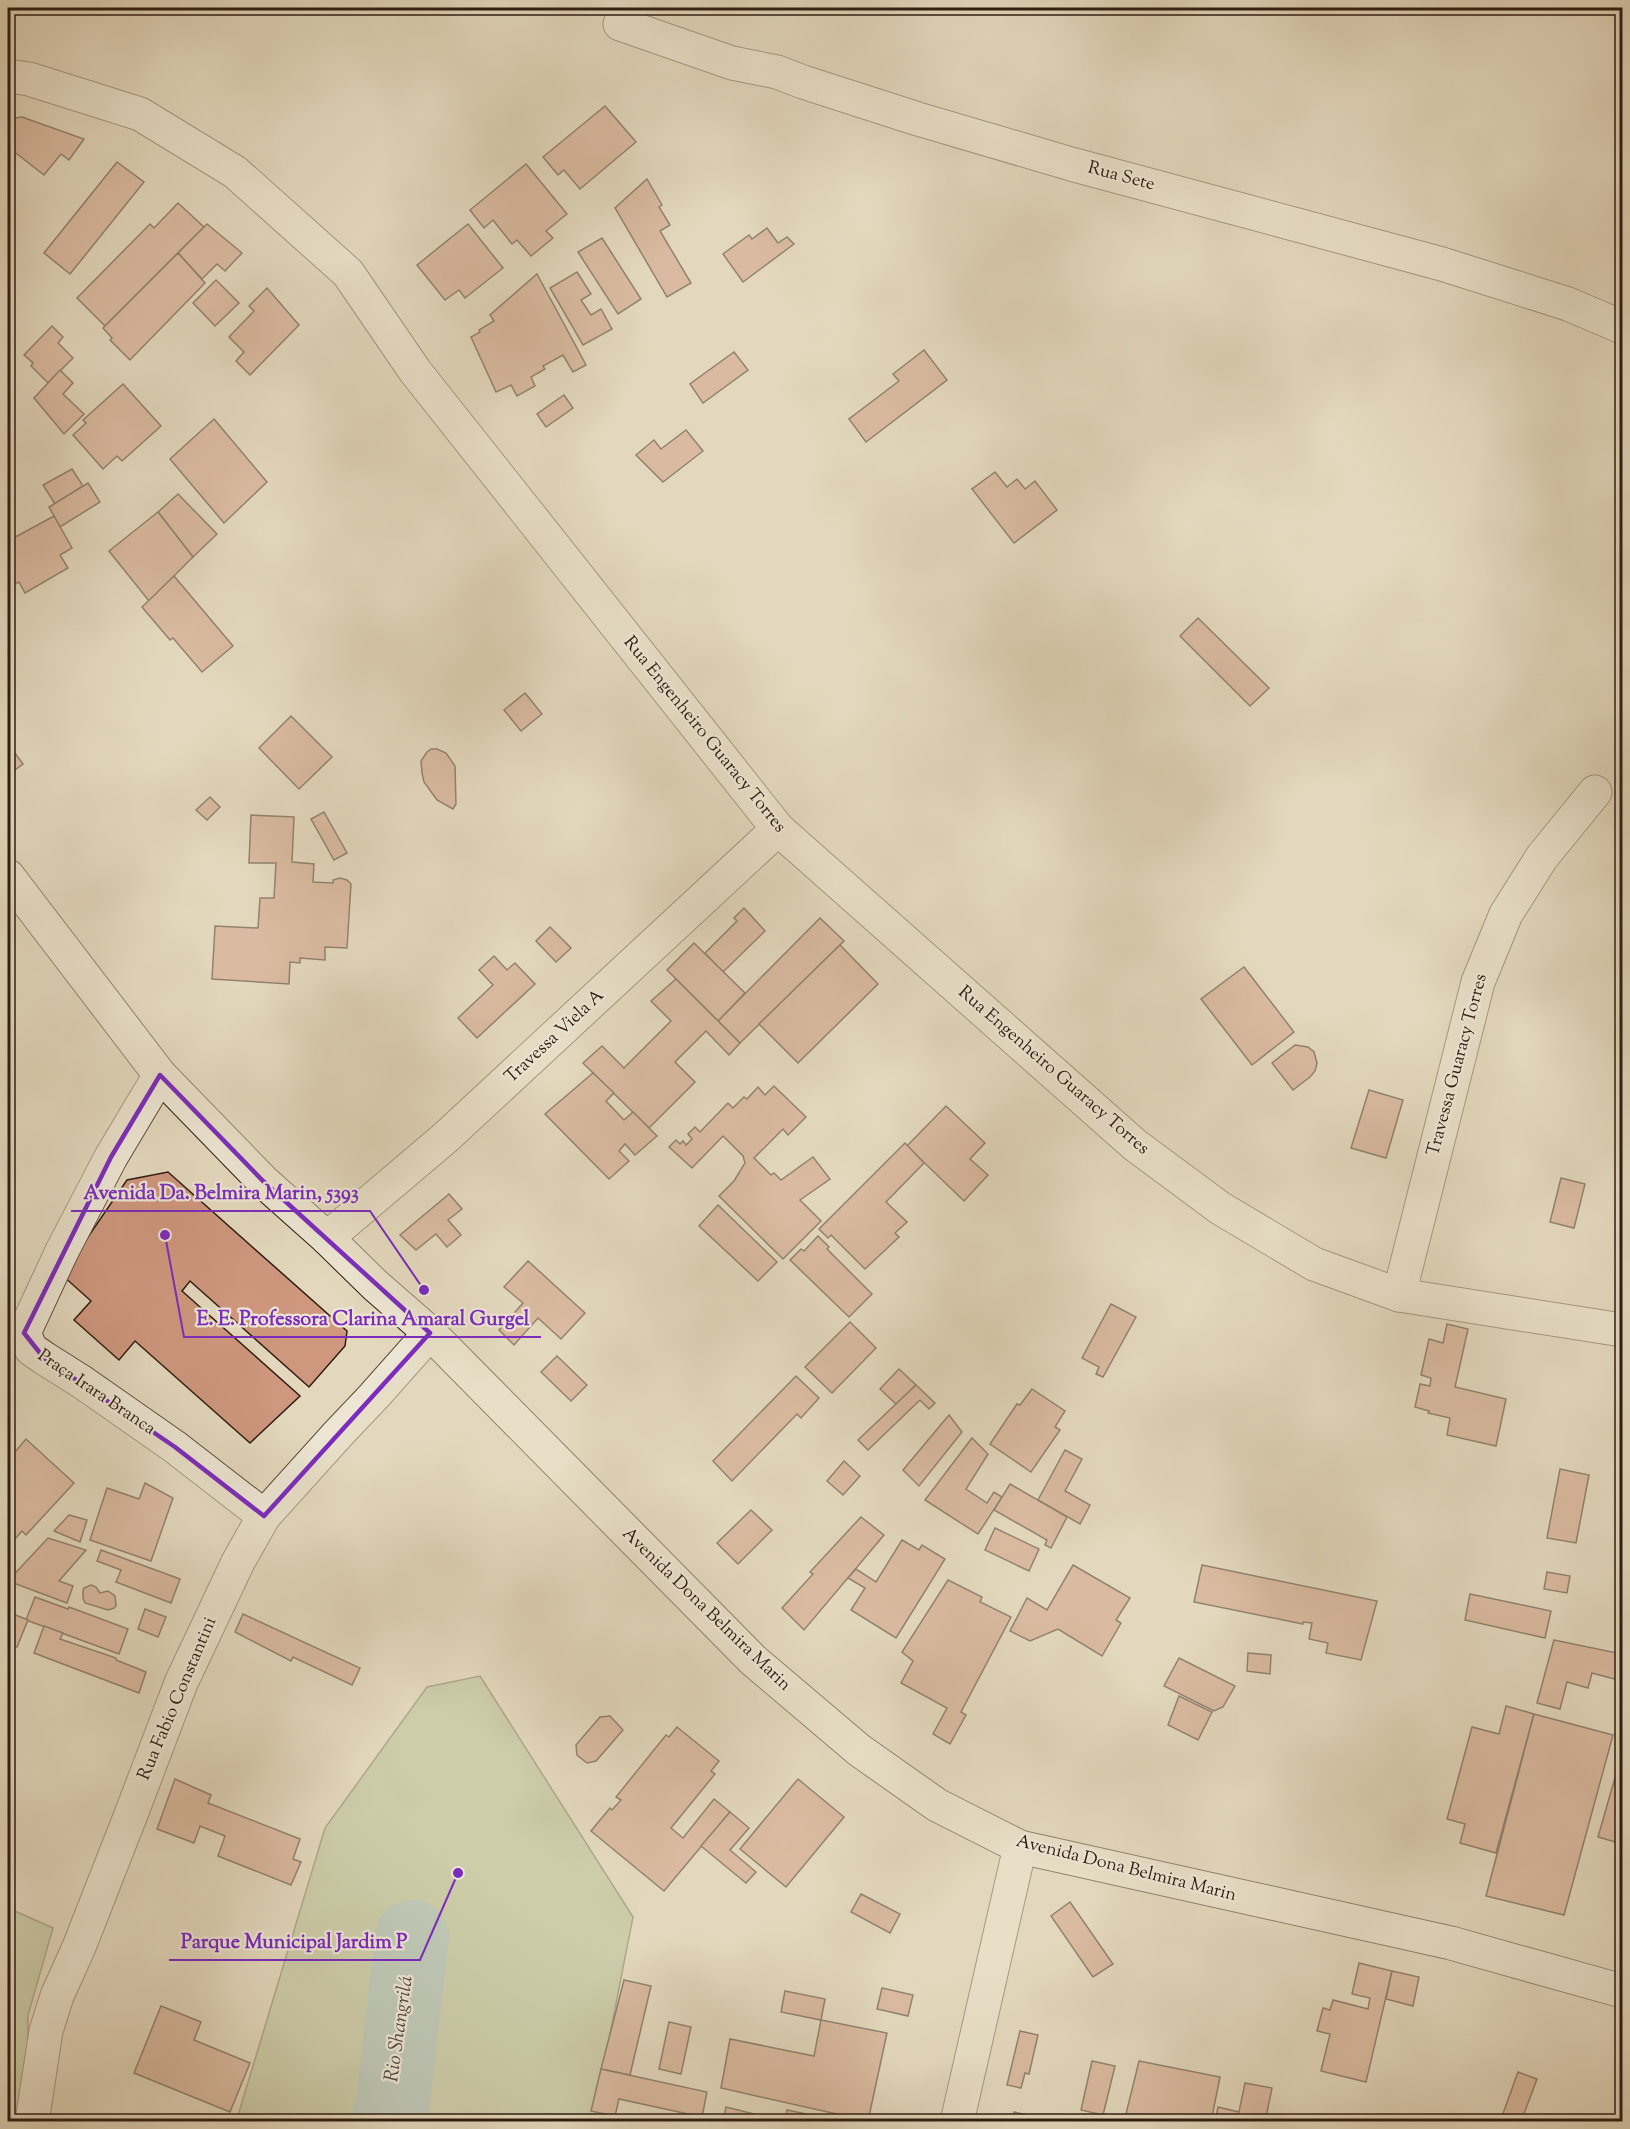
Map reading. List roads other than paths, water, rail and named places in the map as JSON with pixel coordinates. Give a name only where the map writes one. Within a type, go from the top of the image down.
[{"type":"street","name":"Rua Sete","points":[[620,24],[732,63],[777,72],[940,125],[1071,164],[1442,264],[1568,304],[1623,327]]},
{"type":"street","name":"Rua Engenheiro Guaracy Torres","points":[[8,76],[29,79],[140,114],[235,172],[348,273],[416,371],[778,830],[1135,1145],[1220,1208],[1314,1264],[1399,1295],[1623,1330]]},
{"type":"street","name":"Travessa Guaracy Torres","points":[[1399,1295],[1478,982],[1512,905],[1542,857],[1594,792]]},
{"type":"street","name":"Travessa Viela A","points":[[327,1238],[445,1138],[778,830]]},
{"type":"street","name":"Avenida Dona Belmira Marin","points":[[8,876],[160,1075],[263,1181],[430,1333],[753,1660],[860,1750],[937,1805],[1020,1847],[1451,1943],[1623,1991]]},
{"type":"street","name":"Praça Irara Branca","points":[[160,1075],[111,1157],[16,1333],[44,1358],[149,1428],[264,1516]]},
{"type":"street","name":"Rua Fabio Constantini","points":[[32,2121],[46,2031],[57,1996],[79,1947],[181,1683],[238,1562],[264,1516],[430,1333]]},
{"type":"street","points":[[957,2121],[1020,1847]]},
{"type":"waterway","name":"Rio Shangrilá","points":[[387,2122],[393,2102],[412,1937]]},
{"type":"place","name":"E. E. Professora Clarina Amaral Gurgel","points":[[165,1235]]},
{"type":"place","name":"Avenida Da. Belmira Marin, 5393","points":[[424,1290]]},
{"type":"place","name":"Parque Municipal Jardim P","points":[[458,1873]]}]
